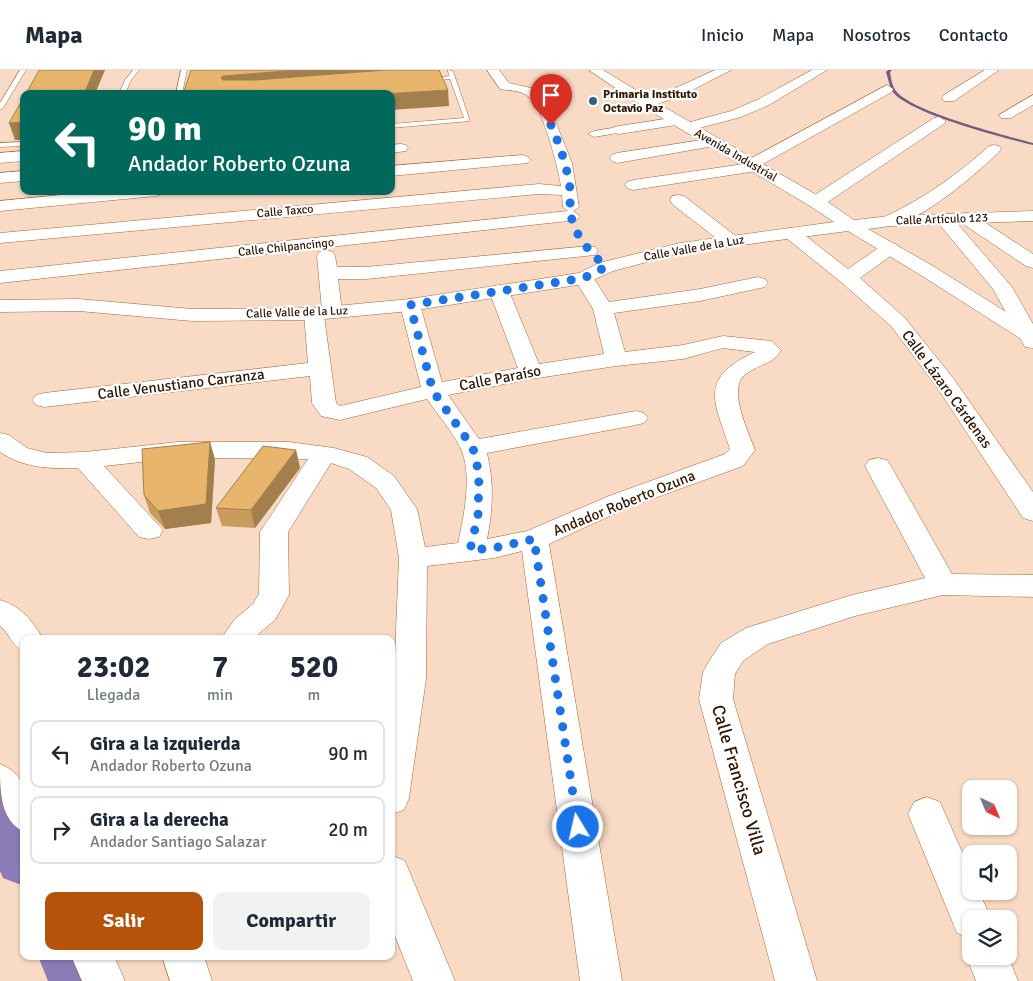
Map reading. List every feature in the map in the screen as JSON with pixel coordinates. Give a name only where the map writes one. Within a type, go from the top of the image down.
[{"type":"main road","points":[[493,70],[505,86],[530,92],[537,97],[564,156],[579,233],[606,267]]},
{"type":"main road","name":"Avenida Industrial","points":[[595,70],[647,103],[816,202],[851,226]]},
{"type":"main road","points":[[647,103],[674,94],[725,70]]},
{"type":"main road","points":[[619,130],[683,124],[736,114],[764,102],[821,70]]},
{"type":"main road","points":[[949,98],[992,70]]},
{"type":"main road","points":[[633,185],[754,166],[887,89]]},
{"type":"main road","points":[[1006,115],[1033,99]]},
{"type":"main road","points":[[816,202],[939,121]]},
{"type":"main road","points":[[616,158],[715,142]]},
{"type":"main road","points":[[890,221],[912,211],[971,171],[994,149]]},
{"type":"main road","points":[[395,170],[519,154],[539,189]]},
{"type":"main road","points":[[0,158],[20,156]]},
{"type":"main road","points":[[0,178],[20,176]]},
{"type":"main road","name":"Calle Taxco","points":[[0,238],[111,228],[312,200],[539,189],[570,190]]},
{"type":"main road","points":[[3,206],[20,193]]},
{"type":"main road","points":[[3,206],[103,195]]},
{"type":"main road","points":[[105,266],[111,228],[120,195]]},
{"type":"main road","name":"Calle Paraíso","points":[[312,200],[324,244],[328,273],[319,368],[324,403],[329,411],[340,412],[531,372],[616,359],[683,352],[723,342],[764,346],[770,350],[769,353],[733,373],[728,386],[728,411],[743,450]]},
{"type":"main road","points":[[678,200],[731,241]]},
{"type":"main road","name":"Calle Artículo 123","points":[[851,226],[890,221],[1033,216]]},
{"type":"main road","points":[[966,218],[1033,262]]},
{"type":"main road","points":[[944,219],[1002,287],[1031,338]]},
{"type":"main road","points":[[851,226],[890,248],[1031,338]]},
{"type":"main road","name":"Calle Valle de la Luz","points":[[0,306],[79,305],[192,315],[323,313],[410,305],[584,278],[606,267],[680,248],[851,226]]},
{"type":"main road","points":[[328,273],[366,273],[579,233]]},
{"type":"main road","name":"Calle Chilpancingo","points":[[0,277],[324,244],[579,233]]},
{"type":"main road","name":"Calle Lázaro Cárdenas","points":[[792,233],[848,278],[898,322],[945,383],[1033,512]]},
{"type":"main road","points":[[848,278],[890,248]]},
{"type":"main road","points":[[584,278],[603,309],[616,359]]},
{"type":"main road","points":[[603,309],[700,295],[758,283]]},
{"type":"main road","points":[[499,291],[531,372]]},
{"type":"main road","points":[[410,305],[433,391],[473,448],[479,474],[478,516],[470,550]]},
{"type":"main road","name":"Calle Venustiano Carranza","points":[[44,400],[319,368]]},
{"type":"main road","points":[[473,448],[636,418]]},
{"type":"main road","points":[[0,440],[18,453],[46,460],[85,460],[178,450],[289,450],[325,453],[358,463],[384,482],[404,509],[413,558],[410,679],[395,773]]},
{"type":"main road","name":"Andador Roberto Ozuna","points":[[413,558],[494,548],[534,539],[618,502],[734,460],[743,450]]},
{"type":"main road","points":[[240,635],[246,627],[264,612],[274,595],[274,532],[325,453]]},
{"type":"main road","points":[[85,460],[149,530]]},
{"type":"main road","points":[[878,466],[943,584]]},
{"type":"main road","points":[[534,539],[601,981]]},
{"type":"main road","name":"Calle Francisco Villa","points":[[796,981],[716,699],[719,672],[732,652],[757,636],[852,606],[943,584],[1033,586]]},
{"type":"main road","points":[[0,611],[14,621],[24,635]]},
{"type":"main road","points":[[0,780],[20,809]]},
{"type":"main road","points":[[927,814],[967,910]]},
{"type":"main road","points":[[395,884],[434,981]]},
{"type":"main road","points":[[94,960],[104,981]]},
{"type":"main road","points":[[991,965],[997,981]]},
{"type":"street","points":[[604,122],[619,130]]},
{"type":"street","points":[[594,134],[619,130]]},
{"type":"lane","points":[[0,108],[23,70]]},
{"type":"lane","points":[[124,90],[128,80],[136,70]]},
{"type":"lane","points":[[180,90],[184,70]]},
{"type":"lane","points":[[395,126],[468,120],[450,70]]},
{"type":"lane","points":[[414,80],[452,77]]},
{"type":"lane","points":[[0,145],[20,144]]},
{"type":"building","points":[[39,70],[94,70],[86,90],[28,90]]},
{"type":"building","points":[[191,70],[299,70],[223,76],[221,78],[223,80],[255,80],[386,70],[439,70],[448,90],[395,93],[395,90],[184,90]]},
{"type":"building","points":[[20,104],[20,122],[9,123]]},
{"type":"building","points":[[210,442],[206,504],[158,511],[144,495],[142,449]]},
{"type":"building","points":[[263,446],[296,450],[251,510],[216,508]]},
{"type":"waterway","points":[[890,70],[888,72],[894,91],[903,99],[918,107],[1002,136],[1033,144]]},
{"type":"waterway","points":[[0,809],[20,851]]},
{"type":"waterway","points":[[71,960],[81,981]]},
{"type":"place","name":"Primaria Instituto Octavio Paz","points":[[593,101]]},
{"type":"route","points":[[551,125],[564,156],[570,190],[571,216],[579,236],[588,251],[606,267],[584,278],[410,305],[433,391],[473,448],[479,474],[478,516],[470,550],[494,548],[534,539],[578,827]]}]
